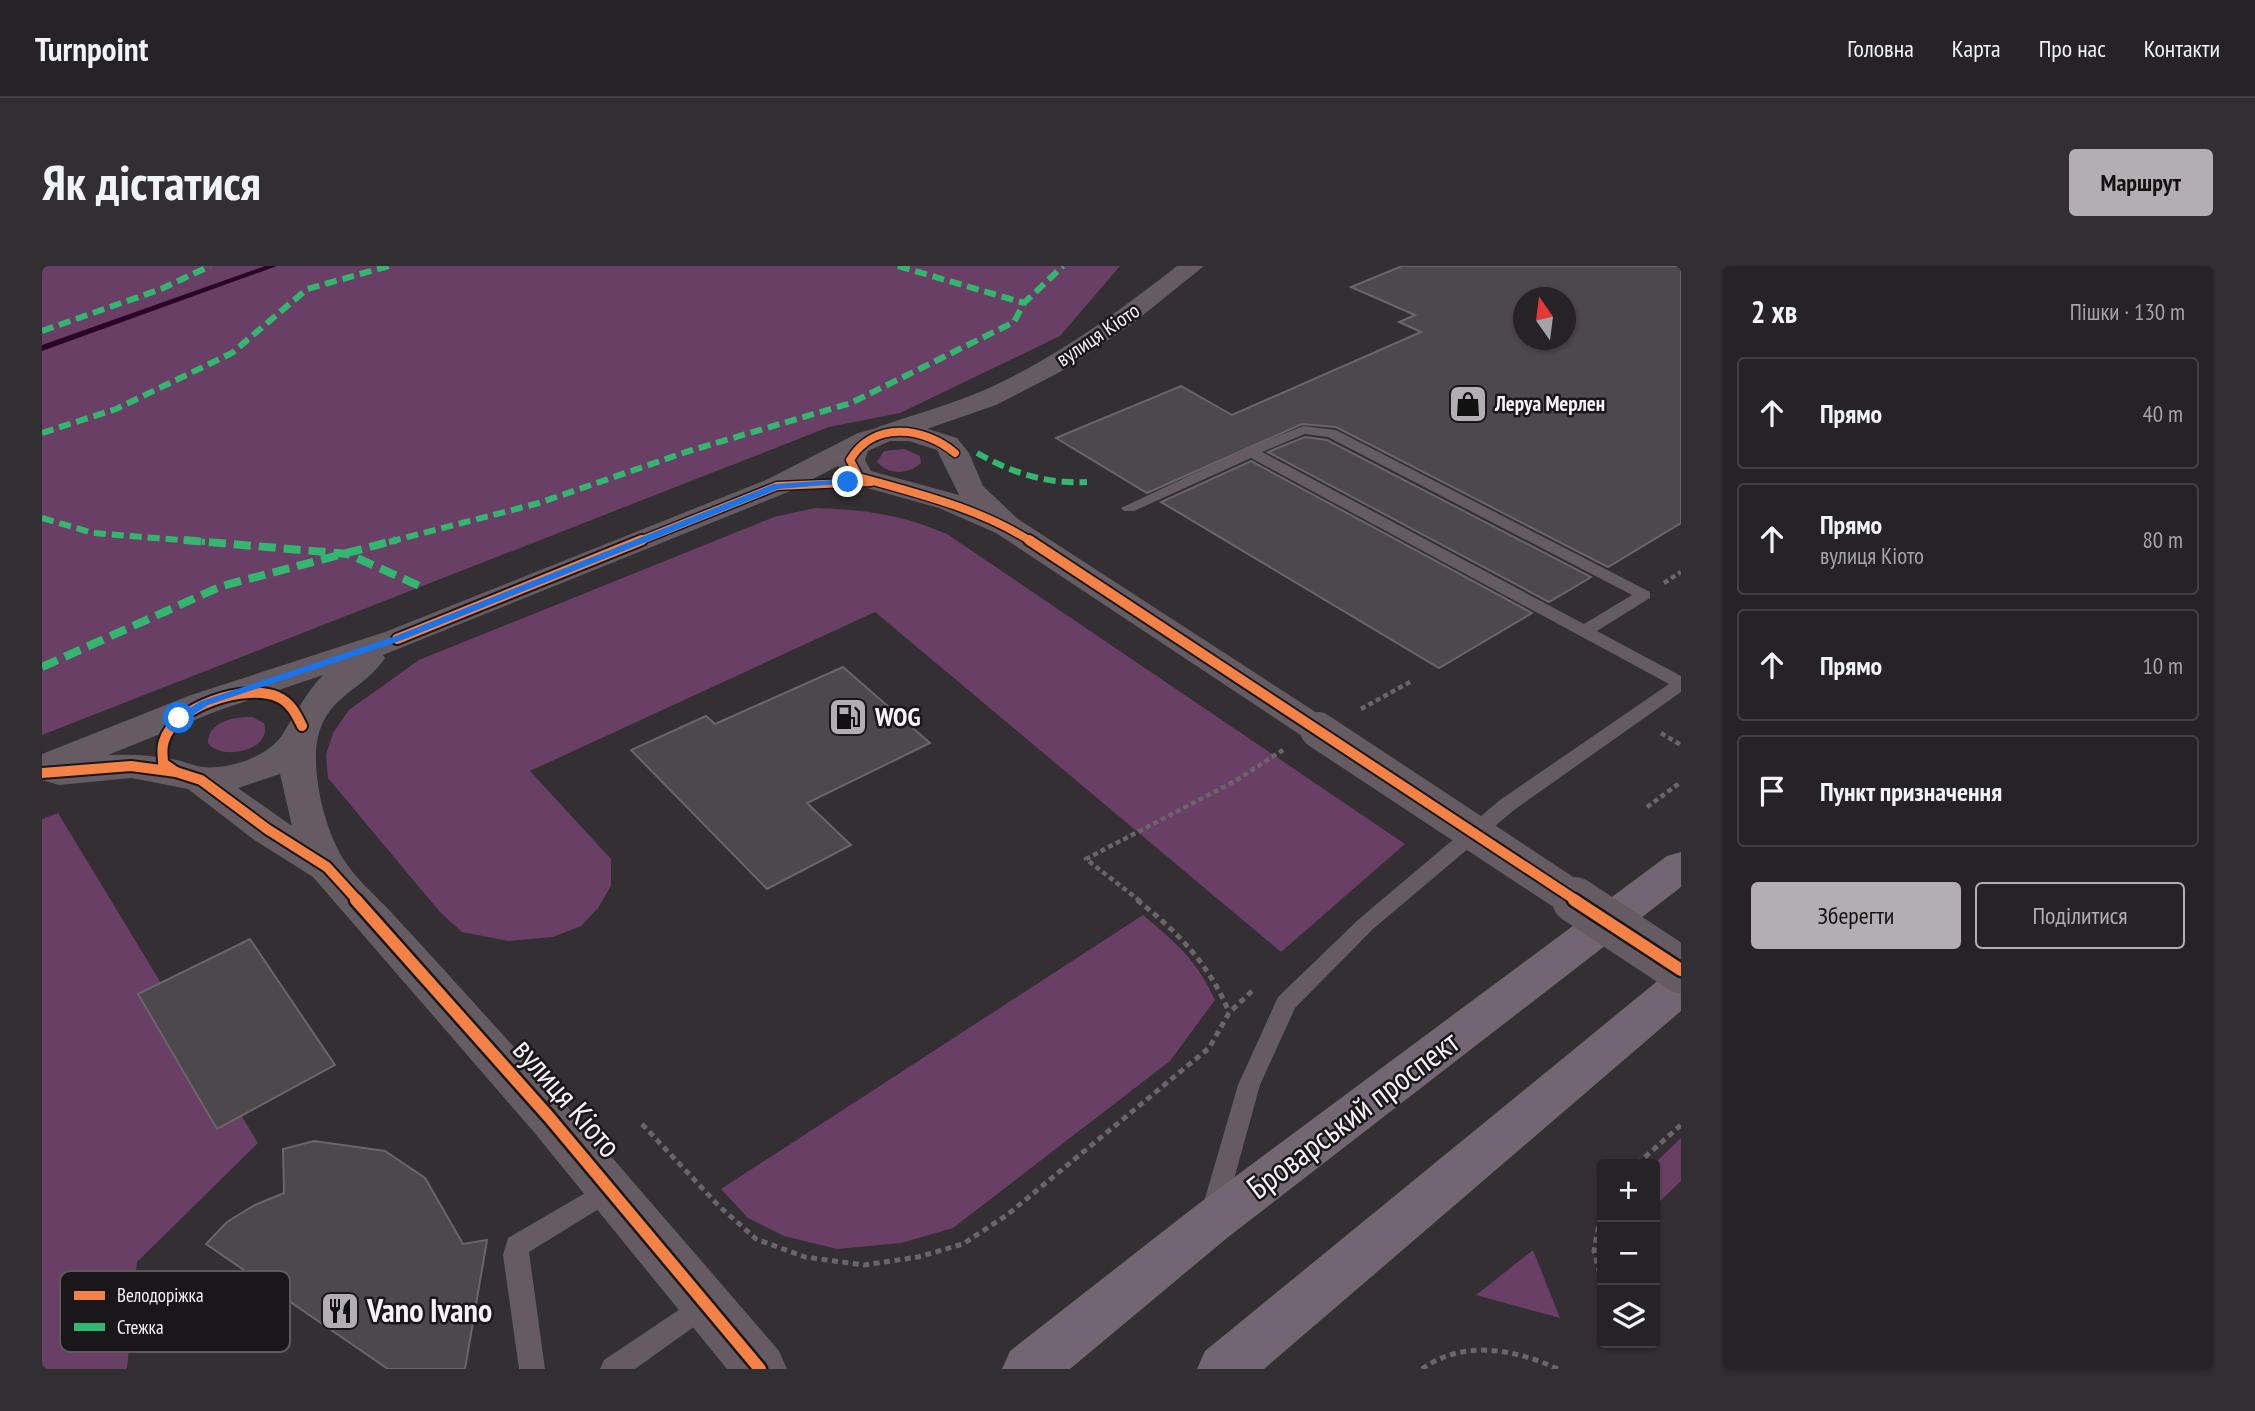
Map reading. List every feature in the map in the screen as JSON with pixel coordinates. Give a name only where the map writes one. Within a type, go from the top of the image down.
[{"type":"highway","name":"Броварський проспект","points":[[1029,1369],[1210,1223],[1681,866]]},
{"type":"highway","points":[[1224,1369],[1681,986]]},
{"type":"street","name":"вулиця Кіото","points":[[998,394],[1048,368],[1128,317],[1192,266]]},
{"type":"street","points":[[42,768],[219,698],[397,639],[777,486],[868,439],[998,394]]},
{"type":"street","points":[[777,486],[936,482],[952,472],[958,435],[969,419],[998,394]]},
{"type":"street","points":[[888,433],[912,432],[934,437],[947,444],[970,490],[1007,526],[1303,737],[1681,970]]},
{"type":"street","points":[[854,448],[850,460],[859,477],[950,502],[1007,526]]},
{"type":"street","points":[[42,774],[131,766],[189,776],[232,779],[256,772],[284,756],[300,733],[318,698],[345,673],[397,639]]},
{"type":"street","points":[[264,693],[287,701],[299,711],[298,783],[311,830],[327,867],[267,830],[189,776],[163,763],[165,738],[179,718],[219,698],[264,693]]},
{"type":"street","name":"вулиця Кіото","points":[[327,867],[611,1189],[761,1369]]},
{"type":"lane","points":[[1129,508],[1303,430],[1331,433],[1644,595],[1585,631]]},
{"type":"lane","points":[[1210,1223],[1250,1085],[1286,1003],[1366,924],[1507,805],[1681,684],[1251,452]]},
{"type":"lane","points":[[532,1369],[517,1246],[611,1189]]},
{"type":"lane","points":[[613,1369],[708,1303]]},
{"type":"path","points":[[1354,713],[1410,682]]},
{"type":"path","points":[[642,1124],[719,1206],[756,1239],[780,1248],[805,1257],[864,1265],[918,1257],[963,1244],[1007,1215],[1209,1048],[1229,1013],[1214,974],[1197,951],[1086,859],[1235,780],[1303,737]]},
{"type":"path","points":[[1647,807],[1681,782]]},
{"type":"path","points":[[1643,1159],[1681,1125]]},
{"type":"path","points":[[1597,1234],[1594,1251],[1597,1263]]},
{"type":"path","points":[[1422,1369],[1434,1357],[1463,1351],[1502,1351],[1541,1360],[1558,1369]]},
{"type":"shaded area","points":[[42,266],[1120,266],[1060,336],[900,413],[829,427],[42,735]]},
{"type":"shaded area","points":[[904,449],[920,456],[921,463],[910,470],[898,472],[877,462],[884,451]]},
{"type":"shaded area","points":[[815,508],[882,514],[947,534],[1405,844],[1281,952],[875,612],[530,771],[611,859],[611,886],[598,908],[581,926],[553,937],[508,941],[462,932],[439,911],[328,778],[326,755],[333,733],[349,710],[419,660],[774,517]]},
{"type":"shaded area","points":[[252,717],[264,723],[265,732],[254,746],[245,750],[224,752],[208,743],[212,730],[217,725],[230,719]]},
{"type":"shaded area","points":[[58,813],[258,1143],[137,1262],[136,1271],[60,1271],[60,1352],[129,1352],[127,1369],[42,1369],[42,819]]},
{"type":"shaded area","points":[[1143,915],[1185,953],[1201,974],[1215,1000],[1170,1061],[953,1228],[901,1243],[837,1249],[784,1236],[748,1218],[721,1189]]},
{"type":"shaded area","points":[[1681,1138],[1681,1181],[1660,1201],[1660,1159]]},
{"type":"shaded area","points":[[1533,1250],[1560,1318],[1476,1295]]},
{"type":"building","points":[[1402,266],[1681,266],[1681,523],[1608,567],[1336,427],[1302,424],[1147,493],[1056,438],[1181,386],[1232,415],[1421,332],[1399,322],[1415,315],[1351,287]]},
{"type":"building","points":[[1305,437],[1327,440],[1591,577],[1549,602],[1268,452]]},
{"type":"building","points":[[1251,461],[1532,613],[1439,668],[1161,502]]},
{"type":"building","points":[[843,667],[930,743],[807,803],[851,845],[767,889],[631,750],[706,716],[715,724]]},
{"type":"building","points":[[250,939],[335,1065],[217,1129],[138,994]]},
{"type":"building","points":[[314,1141],[385,1151],[425,1178],[463,1244],[487,1240],[465,1369],[388,1369],[290,1302],[290,1271],[245,1271],[206,1244],[227,1222],[255,1205],[284,1193],[283,1149]]},
{"type":"waterway","points":[[42,348],[273,266]]},
{"type":"marked path","points":[[42,331],[161,289],[210,266]]},
{"type":"marked path","points":[[42,433],[116,409],[232,353],[307,289],[389,266]]},
{"type":"marked path","points":[[898,266],[1024,303]]},
{"type":"marked path","points":[[42,667],[222,586],[539,503],[689,451],[851,403],[1014,322],[1024,303],[1063,266]]},
{"type":"marked path","points":[[977,453],[1029,477],[1056,482],[1087,482]]},
{"type":"marked path","points":[[42,518],[93,533],[348,554],[424,588]]},
{"type":"cycle path","points":[[955,453],[930,437],[899,431],[869,438],[858,447],[850,460],[859,477],[950,502],[1007,526],[1681,970]]},
{"type":"cycle path","points":[[397,639],[777,486],[871,482]]},
{"type":"cycle path","points":[[176,772],[163,763],[165,737],[177,722],[215,700],[237,694],[259,693],[278,697],[293,708],[302,726]]},
{"type":"cycle path","points":[[42,773],[131,766],[176,772],[201,780],[267,829],[327,867],[549,1117],[760,1369]]},
{"type":"place","name":"Леруа Мерлен","points":[[1468,404]]},
{"type":"place","name":"WOG","points":[[848,717]]},
{"type":"place","name":"Vano Ivano","points":[[340,1311]]},
{"type":"route","points":[[179,718],[204,703],[397,639],[777,486],[848,482]]}]
